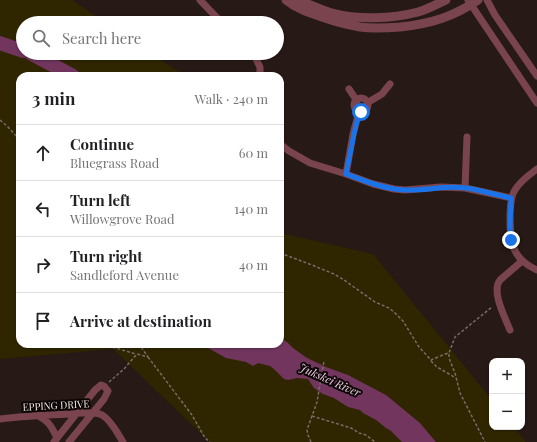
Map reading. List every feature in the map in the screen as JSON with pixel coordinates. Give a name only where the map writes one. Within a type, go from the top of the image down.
[{"type":"street","points":[[200,0],[215,16]]},
{"type":"street","points":[[286,0],[294,6],[307,12],[332,20],[360,27],[376,28],[394,28],[427,23],[450,16],[472,2],[537,103]]},
{"type":"street","points":[[298,0],[334,13],[368,17],[386,17],[418,12],[446,0]]},
{"type":"street","points":[[487,0],[495,15],[537,76]]},
{"type":"street","points":[[256,60],[260,67],[260,72]]},
{"type":"street","points":[[367,103],[382,94],[390,84]]},
{"type":"street","points":[[349,89],[357,100]]},
{"type":"street","points":[[357,100],[362,99],[367,103]]},
{"type":"street","points":[[357,100],[354,104],[359,112]]},
{"type":"street","points":[[359,112],[366,110],[368,106],[367,103]]},
{"type":"street","points":[[346,174],[359,112]]},
{"type":"street","points":[[465,188],[467,137]]},
{"type":"street","points":[[284,147],[310,163],[373,184],[400,189],[465,188],[511,198]]},
{"type":"street","points":[[537,169],[514,190],[511,198],[510,228],[511,240],[517,254],[522,261],[537,270]]},
{"type":"street","points":[[510,330],[500,304],[497,292],[498,283],[522,261]]},
{"type":"street","points":[[55,440],[98,387],[101,385],[104,386],[108,391],[101,403],[69,442]]},
{"type":"street","name":"EPPING DRIVE","points":[[0,419],[37,415],[92,413],[105,417],[123,442]]},
{"type":"street","points":[[37,415],[49,423],[55,440]]},
{"type":"path","points":[[0,120],[16,136]]},
{"type":"path","points":[[284,255],[334,274],[375,302],[394,312],[403,321],[419,347],[430,360],[437,367],[456,378]]},
{"type":"path","points":[[485,442],[460,394],[449,354],[455,337],[492,306],[500,304]]},
{"type":"path","points":[[116,348],[148,357]]},
{"type":"path","points":[[142,348],[192,415],[205,438],[210,442]]},
{"type":"path","points":[[104,386],[124,369],[137,354]]},
{"type":"path","points":[[430,360],[449,354]]},
{"type":"path","points":[[311,442],[307,430],[317,402],[324,361]]},
{"type":"path","points":[[312,416],[351,428],[366,435],[375,442]]},
{"type":"shaded area","points":[[0,0],[72,0],[96,16],[16,16],[16,60],[161,60],[179,72],[16,72],[16,348],[284,348],[284,234],[373,254],[489,396],[489,430],[516,430],[526,442],[210,442],[113,349],[0,359]]},
{"type":"water","points":[[284,340],[307,358],[348,375],[386,395],[420,423],[436,442],[402,442],[391,431],[360,410],[348,407],[314,388],[308,379],[284,379],[270,366],[258,363],[253,366],[246,362],[226,358],[208,348],[284,348]]},
{"type":"waterway","name":"Jukskei River","points":[[0,43],[16,49]]},
{"type":"waterway","name":"Jukskei River","points":[[43,60],[66,72]]},
{"type":"route","points":[[361,112],[359,112],[346,174],[373,184],[405,190],[454,187],[511,198],[511,240]]}]
